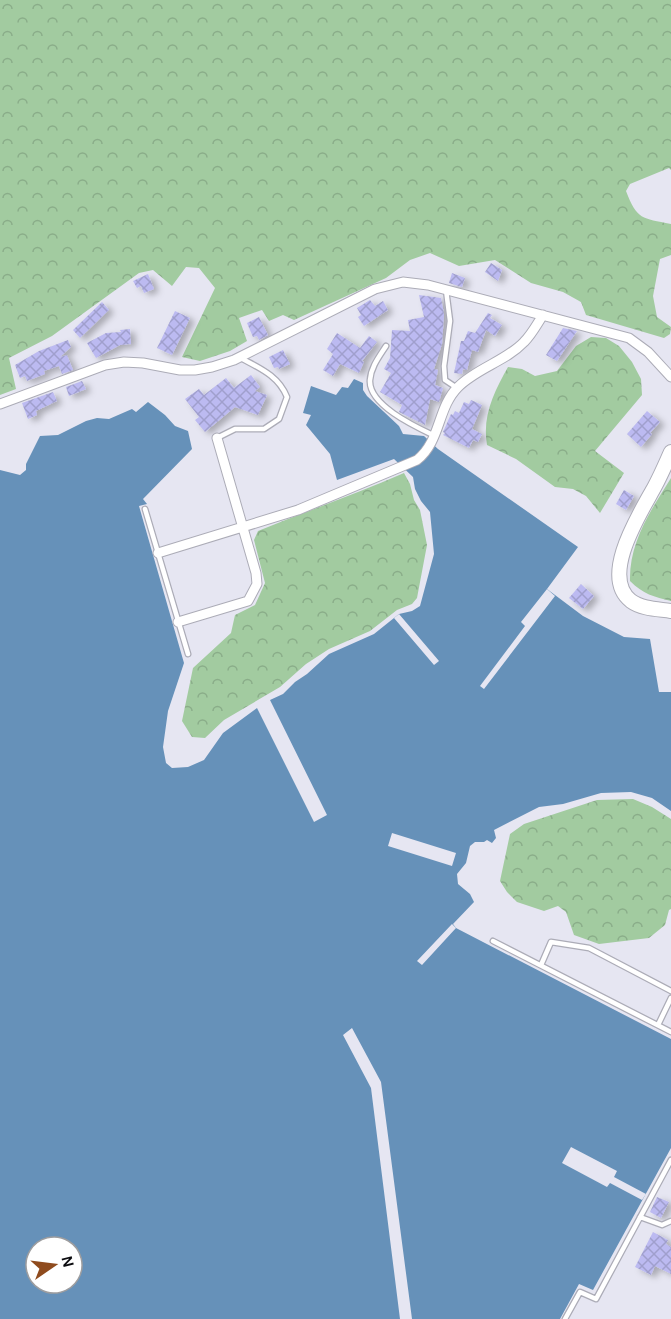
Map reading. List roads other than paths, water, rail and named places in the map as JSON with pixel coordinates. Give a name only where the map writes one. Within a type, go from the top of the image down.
[{"type":"street","points":[[0,404],[105,365],[124,362],[143,363],[180,370],[195,370],[239,357],[352,299],[390,284],[413,282],[629,338],[648,352],[671,377]]},
{"type":"street","points":[[158,553],[298,510],[417,460],[427,451],[446,406],[457,388],[523,343],[543,315]]},
{"type":"street","points":[[178,622],[248,601],[257,578],[217,438]]},
{"type":"street","points":[[671,452],[636,521],[623,552],[619,574],[623,593],[631,602],[642,607],[671,611]]},
{"type":"lane","points":[[446,290],[450,321],[444,366],[445,380],[457,388]]},
{"type":"lane","points":[[386,346],[373,366],[369,382],[373,393],[398,418],[434,438]]},
{"type":"lane","points":[[217,438],[235,429],[264,429],[279,419],[287,397],[282,386],[274,377],[239,357]]},
{"type":"lane","points":[[146,510],[188,654]]},
{"type":"lane","points":[[493,941],[671,1032]]},
{"type":"lane","points":[[541,965],[551,942],[589,948],[671,992]]},
{"type":"lane","points":[[658,1025],[671,998]]},
{"type":"lane","points":[[565,1319],[580,1292],[596,1299],[671,1160]]},
{"type":"lane","points":[[640,1217],[662,1225],[671,1221]]},
{"type":"water","points":[[354,379],[363,383],[363,390],[367,396],[399,426],[403,434],[424,436],[438,449],[578,547],[547,589],[583,616],[624,637],[650,639],[659,692],[671,692],[671,811],[652,798],[631,792],[601,793],[563,804],[539,807],[494,830],[496,838],[492,843],[487,840],[475,842],[470,846],[466,863],[457,874],[458,884],[470,894],[474,902],[453,924],[456,928],[671,1039],[671,1148],[593,1290],[579,1284],[560,1319],[412,1319],[381,1082],[352,1028],[343,1035],[371,1088],[400,1319],[0,1319],[0,470],[20,475],[26,470],[26,464],[40,436],[58,435],[86,421],[97,418],[109,419],[132,409],[136,412],[148,402],[175,426],[188,431],[192,449],[143,499],[147,504],[139,506],[184,663],[168,711],[163,747],[166,763],[172,768],[188,767],[204,760],[223,733],[257,708],[314,822],[327,815],[270,700],[283,694],[329,654],[374,634],[399,614],[412,611],[420,606],[434,554],[430,512],[415,489],[413,477],[394,459],[337,480],[330,454],[306,425],[311,415],[303,413],[311,386],[336,395],[342,387],[348,388]]}]
